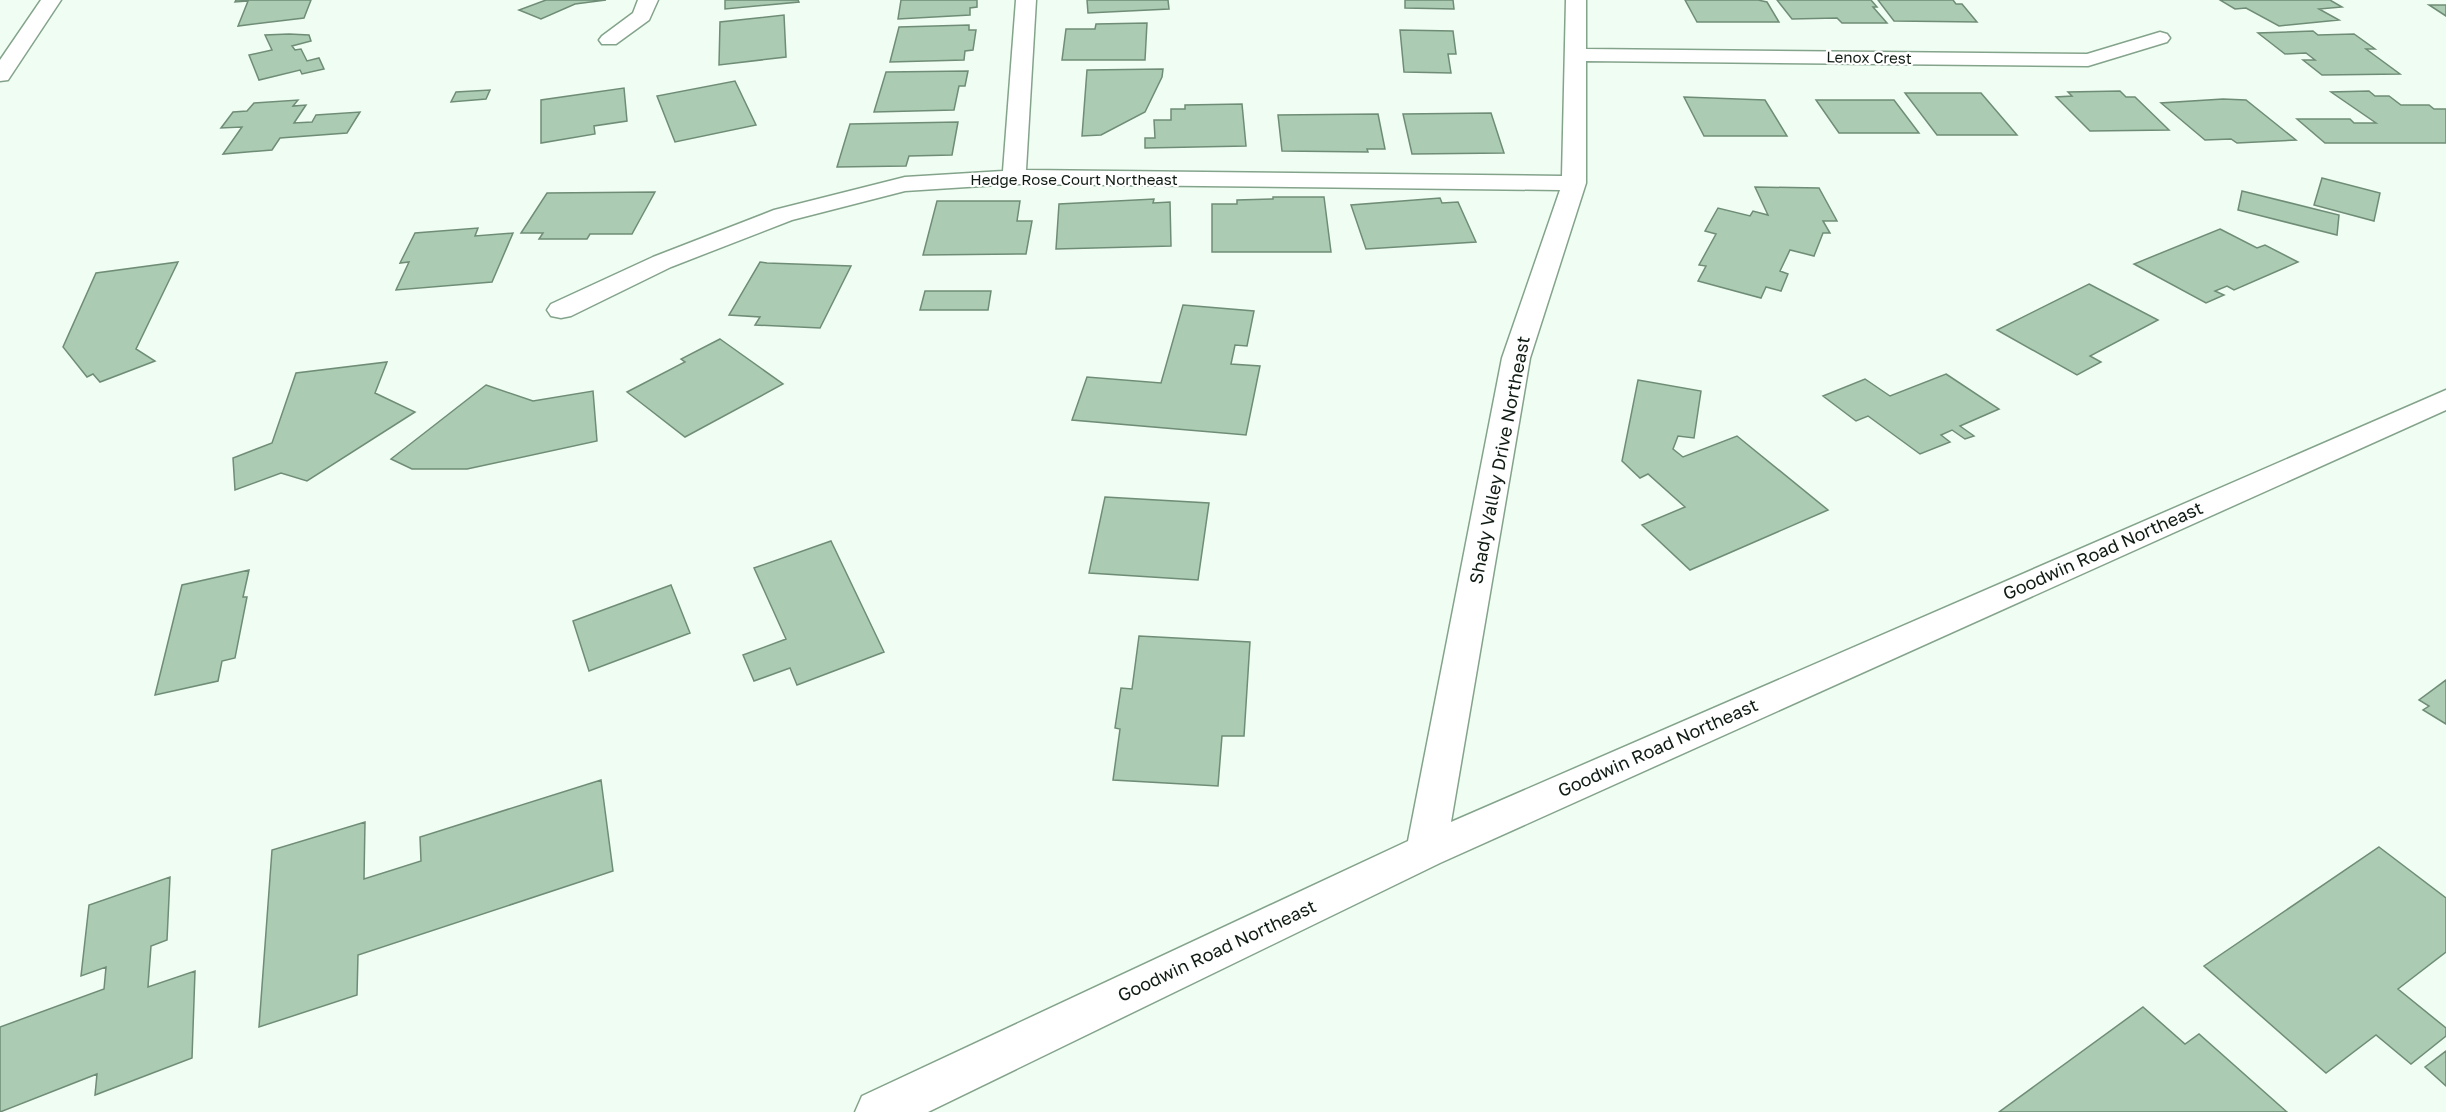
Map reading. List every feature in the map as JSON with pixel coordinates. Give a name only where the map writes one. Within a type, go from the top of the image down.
[{"type":"street","points":[[0,75],[51,0]]},
{"type":"street","points":[[609,40],[642,16],[648,0]]},
{"type":"street","points":[[1014,177],[1026,0]]},
{"type":"street","name":"Shady Valley Drive Northeast","points":[[1426,851],[1516,358],[1574,183],[1576,0]]},
{"type":"street","name":"Lenox Crest","points":[[1574,55],[2088,60],[2160,38]]},
{"type":"street","name":"Hedge Rose Court Northeast","points":[[561,310],[663,262],[783,215],[905,184],[1014,177],[1574,183]]},
{"type":"street","name":"Goodwin Road Northeast","points":[[878,1112],[1426,851],[2446,399]]},
{"type":"building","points":[[236,0],[311,0],[304,18],[238,26],[248,1],[235,2]]},
{"type":"building","points":[[546,0],[606,0],[575,4],[541,19],[519,10]]},
{"type":"building","points":[[725,0],[798,0],[799,2],[725,9]]},
{"type":"building","points":[[901,0],[977,0],[977,7],[970,8],[970,15],[898,19]]},
{"type":"building","points":[[1087,0],[1168,0],[1169,9],[1088,13]]},
{"type":"building","points":[[1405,0],[1453,0],[1454,9],[1405,8]]},
{"type":"building","points":[[1685,0],[1767,2],[1779,22],[1697,22]]},
{"type":"building","points":[[1777,0],[1871,0],[1877,7],[1873,7],[1887,23],[1842,23],[1837,18],[1792,19]]},
{"type":"building","points":[[1878,0],[1953,0],[1956,4],[1962,4],[1977,22],[1894,21]]},
{"type":"building","points":[[2220,0],[2330,0],[2342,7],[2319,9],[2339,20],[2279,26],[2246,8],[2235,9]]},
{"type":"building","points":[[2429,5],[2446,5],[2446,16]]},
{"type":"building","points":[[784,15],[786,57],[719,65],[720,22]]},
{"type":"building","points":[[1147,23],[1145,60],[1062,60],[1066,29],[1095,29],[1096,24]]},
{"type":"building","points":[[969,25],[969,30],[976,30],[973,50],[965,51],[964,60],[890,62],[899,27]]},
{"type":"building","points":[[1400,30],[1453,31],[1456,54],[1448,54],[1451,73],[1404,72]]},
{"type":"building","points":[[2313,31],[2318,35],[2354,34],[2375,49],[2366,49],[2400,74],[2322,75],[2303,60],[2315,60],[2306,53],[2285,54],[2258,33]]},
{"type":"building","points":[[265,35],[309,35],[311,41],[292,46],[295,50],[301,49],[307,61],[319,58],[324,69],[302,74],[300,70],[259,80],[249,55],[272,50]]},
{"type":"building","points":[[1163,69],[1162,77],[1145,112],[1101,135],[1082,136],[1087,70]]},
{"type":"building","points":[[968,71],[965,86],[959,86],[954,110],[874,112],[886,72]]},
{"type":"building","points":[[735,81],[756,125],[675,142],[657,96]]},
{"type":"building","points":[[624,88],[627,121],[594,126],[595,134],[541,143],[541,100]]},
{"type":"building","points":[[490,90],[486,99],[451,102],[456,92]]},
{"type":"building","points":[[2120,91],[2126,97],[2135,97],[2169,130],[2090,131],[2056,97],[2072,96],[2068,92]]},
{"type":"building","points":[[2369,91],[2375,96],[2389,96],[2401,105],[2429,105],[2434,109],[2446,109],[2446,143],[2325,143],[2297,119],[2350,119],[2354,123],[2376,123],[2331,92]]},
{"type":"building","points":[[1905,93],[1981,93],[2017,135],[1937,135]]},
{"type":"building","points":[[1684,97],[1765,100],[1787,136],[1704,136]]},
{"type":"building","points":[[2223,99],[2246,100],[2296,140],[2237,143],[2231,139],[2205,140],[2161,103]]},
{"type":"building","points":[[298,100],[293,106],[306,105],[294,123],[312,122],[316,115],[360,112],[347,133],[280,138],[272,150],[223,154],[242,127],[221,128],[233,112],[247,111],[254,103]]},
{"type":"building","points":[[1816,100],[1894,100],[1919,133],[1839,133]]},
{"type":"building","points":[[1242,104],[1246,146],[1145,148],[1145,138],[1155,138],[1154,120],[1171,120],[1171,109],[1185,109],[1185,105]]},
{"type":"building","points":[[1491,113],[1504,153],[1412,154],[1403,114]]},
{"type":"building","points":[[1378,114],[1385,149],[1367,149],[1368,152],[1282,151],[1278,115]]},
{"type":"building","points":[[958,122],[952,155],[909,156],[906,166],[837,167],[850,124]]},
{"type":"building","points":[[2322,178],[2380,193],[2374,221],[2314,205]]},
{"type":"building","points":[[1755,187],[1819,188],[1837,221],[1823,221],[1830,233],[1823,233],[1814,256],[1790,250],[1780,271],[1788,274],[1781,291],[1766,287],[1761,298],[1698,281],[1706,266],[1699,265],[1716,234],[1705,231],[1718,208],[1750,216],[1753,211],[1768,215]]},
{"type":"building","points":[[2242,191],[2339,215],[2337,235],[2238,210]]},
{"type":"building","points":[[655,192],[632,234],[590,234],[587,239],[539,239],[543,233],[521,233],[547,193]]},
{"type":"building","points":[[1273,197],[1324,197],[1331,252],[1212,252],[1212,204],[1237,204],[1237,200],[1273,199]]},
{"type":"building","points":[[1440,198],[1442,203],[1458,202],[1476,242],[1366,249],[1351,205]]},
{"type":"building","points":[[1154,199],[1153,203],[1170,202],[1171,246],[1056,249],[1059,204]]},
{"type":"building","points":[[937,201],[1020,201],[1017,221],[1032,221],[1026,254],[923,255]]},
{"type":"building","points":[[478,228],[475,236],[513,233],[492,282],[396,290],[409,262],[400,263],[415,233]]},
{"type":"building","points":[[2220,229],[2257,248],[2265,245],[2298,262],[2234,290],[2227,286],[2215,291],[2224,295],[2206,303],[2134,264]]},
{"type":"building","points":[[178,262],[136,349],[155,361],[100,382],[93,374],[87,377],[63,347],[96,273]]},
{"type":"building","points":[[760,262],[851,266],[820,328],[755,325],[760,317],[729,315]]},
{"type":"building","points":[[2089,284],[2158,320],[2090,356],[2101,362],[2077,375],[1997,330]]},
{"type":"building","points":[[925,291],[991,291],[988,310],[920,310]]},
{"type":"building","points":[[1183,305],[1254,311],[1247,346],[1235,345],[1231,364],[1260,366],[1246,435],[1072,420],[1087,377],[1161,383]]},
{"type":"building","points":[[720,339],[783,384],[685,437],[627,392],[685,362],[681,359]]},
{"type":"building","points":[[387,362],[375,393],[415,412],[307,481],[281,473],[235,490],[233,458],[272,443],[296,373]]},
{"type":"building","points":[[1946,374],[1999,409],[1960,426],[1974,436],[1965,439],[1952,430],[1941,435],[1950,442],[1920,454],[1868,416],[1856,421],[1823,396],[1865,379],[1890,396]]},
{"type":"building","points":[[1638,380],[1701,391],[1694,438],[1678,436],[1673,449],[1683,457],[1737,436],[1828,510],[1690,570],[1642,525],[1685,507],[1648,474],[1640,478],[1622,461]]},
{"type":"building","points":[[486,385],[533,401],[593,391],[597,441],[467,469],[412,469],[391,459]]},
{"type":"building","points":[[1105,497],[1209,503],[1198,580],[1089,573]]},
{"type":"building","points":[[831,541],[884,652],[797,685],[790,668],[754,681],[743,655],[786,639],[754,568]]},
{"type":"building","points":[[249,570],[243,597],[247,597],[235,658],[222,661],[218,681],[155,695],[182,585]]},
{"type":"building","points":[[671,585],[690,633],[589,671],[573,621]]},
{"type":"building","points":[[1139,636],[1250,642],[1244,736],[1222,736],[1218,786],[1113,780],[1120,729],[1115,728],[1121,688],[1132,689]]},
{"type":"building","points":[[2446,680],[2446,724],[2423,710],[2429,706],[2419,700]]},
{"type":"building","points":[[601,780],[613,871],[358,955],[357,995],[259,1027],[272,850],[365,822],[364,879],[421,861],[420,837]]},
{"type":"building","points":[[2379,847],[2446,898],[2446,952],[2398,989],[2446,1028],[2446,1036],[2411,1064],[2376,1035],[2326,1073],[2204,966]]},
{"type":"building","points":[[170,877],[167,940],[151,946],[148,987],[195,971],[192,1058],[95,1095],[97,1074],[0,1112],[0,1027],[104,989],[106,967],[81,976],[89,905]]},
{"type":"building","points":[[2143,1007],[2185,1044],[2199,1034],[2287,1112],[1999,1112]]},
{"type":"building","points":[[2446,1051],[2446,1086],[2425,1067]]}]
